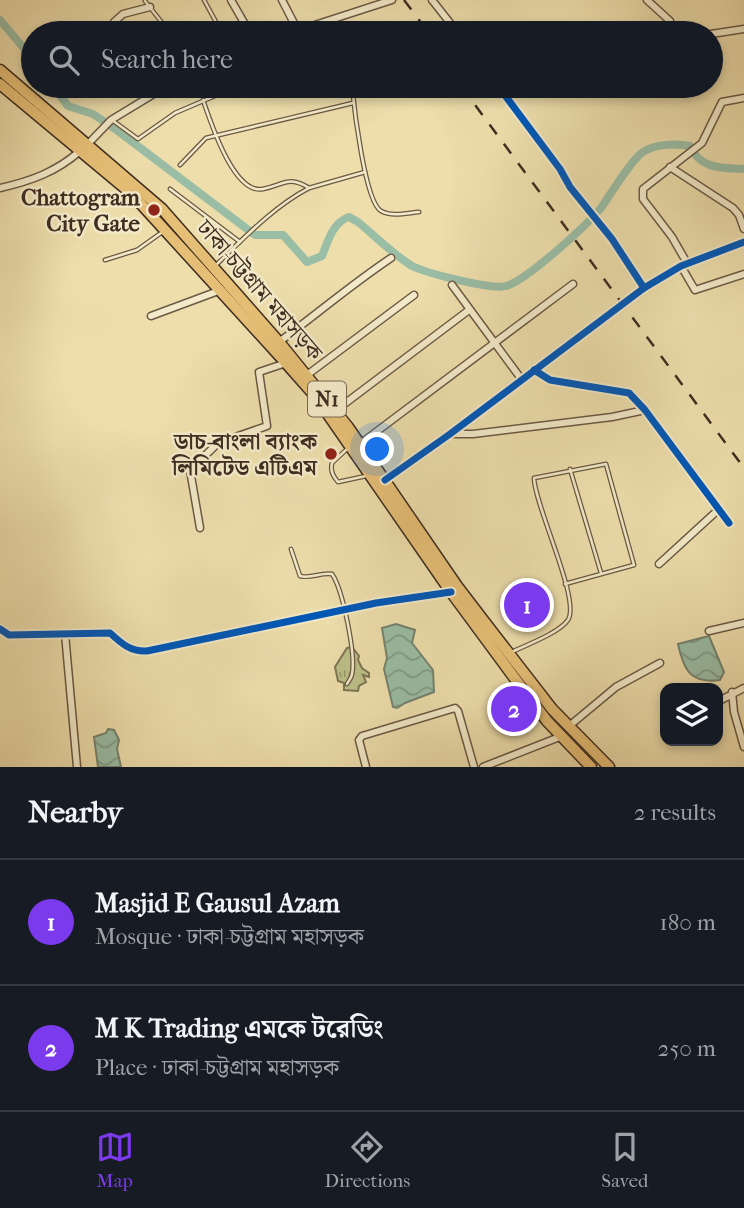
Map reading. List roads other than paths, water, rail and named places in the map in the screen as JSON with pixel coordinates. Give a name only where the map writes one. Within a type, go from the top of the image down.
[{"type":"highway","name":"ঢাকা-চট্টগ্রাম মহাসড়ক","points":[[0,70],[21,90]]},
{"type":"highway","name":"ঢাকা-চট্টগ্রাম মহাসড়ক","points":[[0,83],[162,209],[215,275],[221,290],[385,480],[457,586],[509,653],[587,765]]},
{"type":"highway","name":"ঢাকা-চট্টগ্রাম মহাসড়ক","points":[[30,98],[215,275],[279,342],[335,411],[369,475],[520,685],[565,732],[610,767]]},
{"type":"street","points":[[231,0],[243,21]]},
{"type":"street","points":[[282,0],[290,21]]},
{"type":"street","points":[[369,0],[374,8]]},
{"type":"street","points":[[331,21],[392,0]]},
{"type":"street","points":[[432,0],[449,21]]},
{"type":"street","points":[[647,0],[670,21]]},
{"type":"street","points":[[115,21],[123,14],[150,7]]},
{"type":"street","points":[[723,32],[744,29]]},
{"type":"street","points":[[0,188],[48,174],[84,148],[112,120],[147,98]]},
{"type":"street","points":[[507,98],[602,225],[644,288]]},
{"type":"street","points":[[744,98],[722,102],[702,143],[643,189],[641,194],[672,237],[695,290],[744,274]]},
{"type":"street","points":[[670,167],[733,208],[744,229]]},
{"type":"street","points":[[385,480],[644,288],[684,264],[744,242]]},
{"type":"street","points":[[279,342],[354,282],[391,258]]},
{"type":"street","points":[[355,446],[573,284]]},
{"type":"street","points":[[452,285],[522,380]]},
{"type":"street","points":[[151,316],[221,290]]},
{"type":"street","points":[[307,375],[414,295]]},
{"type":"street","points":[[335,411],[469,310]]},
{"type":"street","points":[[200,528],[190,470],[218,443],[268,426],[259,372],[286,363]]},
{"type":"street","points":[[534,370],[550,380],[629,393],[645,410],[729,523]]},
{"type":"street","points":[[450,434],[472,434],[612,417],[645,410]]},
{"type":"street","points":[[659,564],[718,510]]},
{"type":"street","points":[[0,629],[9,635],[110,633],[125,646],[147,651],[346,610],[451,592]]},
{"type":"street","points":[[709,631],[744,623]]},
{"type":"street","points":[[65,634],[77,767]]},
{"type":"street","points":[[484,767],[565,732],[616,687],[660,663]]},
{"type":"street","points":[[723,699],[744,688]]},
{"type":"street","points":[[732,692],[734,712],[744,747]]},
{"type":"street","points":[[366,767],[359,740],[362,736],[455,708],[458,710],[474,767]]},
{"type":"lane","points":[[204,0],[215,21]]},
{"type":"lane","points":[[145,1],[161,21]]},
{"type":"lane","points":[[112,120],[138,139],[175,113],[208,98]]},
{"type":"lane","points":[[353,98],[372,200],[379,210],[390,214],[419,212]]},
{"type":"lane","points":[[203,100],[231,167],[245,185],[253,190],[286,181],[298,181],[309,188]]},
{"type":"lane","points":[[180,165],[206,138],[353,103]]},
{"type":"lane","points":[[215,275],[240,242],[295,195],[309,188],[365,172]]},
{"type":"lane","points":[[170,189],[240,242]]},
{"type":"lane","points":[[105,260],[137,250],[165,229]]},
{"type":"lane","points":[[355,446],[332,463],[334,478],[342,482],[369,475]]},
{"type":"lane","points":[[509,653],[559,629],[568,620],[571,606],[534,482],[537,476],[602,463],[608,466],[634,561],[631,566],[565,584]]},
{"type":"lane","points":[[570,469],[601,575]]},
{"type":"lane","points":[[291,550],[300,576],[332,574],[346,610],[352,674],[347,684]]},
{"type":"water","points":[[396,624],[415,630],[412,643],[433,670],[434,692],[397,708],[393,707],[384,669],[387,658],[382,628]]},
{"type":"water","points":[[709,636],[724,672],[720,680],[702,680],[690,674],[680,653],[678,644]]},
{"type":"water","points":[[108,729],[114,730],[119,740],[117,749],[121,767],[98,767],[94,737],[106,733]]},
{"type":"waterway","points":[[0,20],[21,45]]},
{"type":"waterway","points":[[62,98],[68,106],[93,114],[118,131],[255,235],[283,235],[307,262],[322,256],[335,228],[343,219],[349,217],[412,266],[487,286],[506,286],[515,282],[556,252],[601,208],[633,162],[648,149],[666,145],[690,146],[699,159],[712,166],[744,169]]},
{"type":"railway","points":[[404,0],[420,21]]},
{"type":"railway","points":[[470,98],[744,468]]},
{"type":"place","name":"Chattogram City Gate","points":[[154,210]]},
{"type":"place","name":"ডাচ-বাংলা ব্যাংক লিমিটেড এটিএম","points":[[331,454]]},
{"type":"place","name":"Masjid E Gausul Azam","points":[[527,605]]},
{"type":"place","name":"M K Trading এমকে টরেডিং","points":[[514,709]]}]
